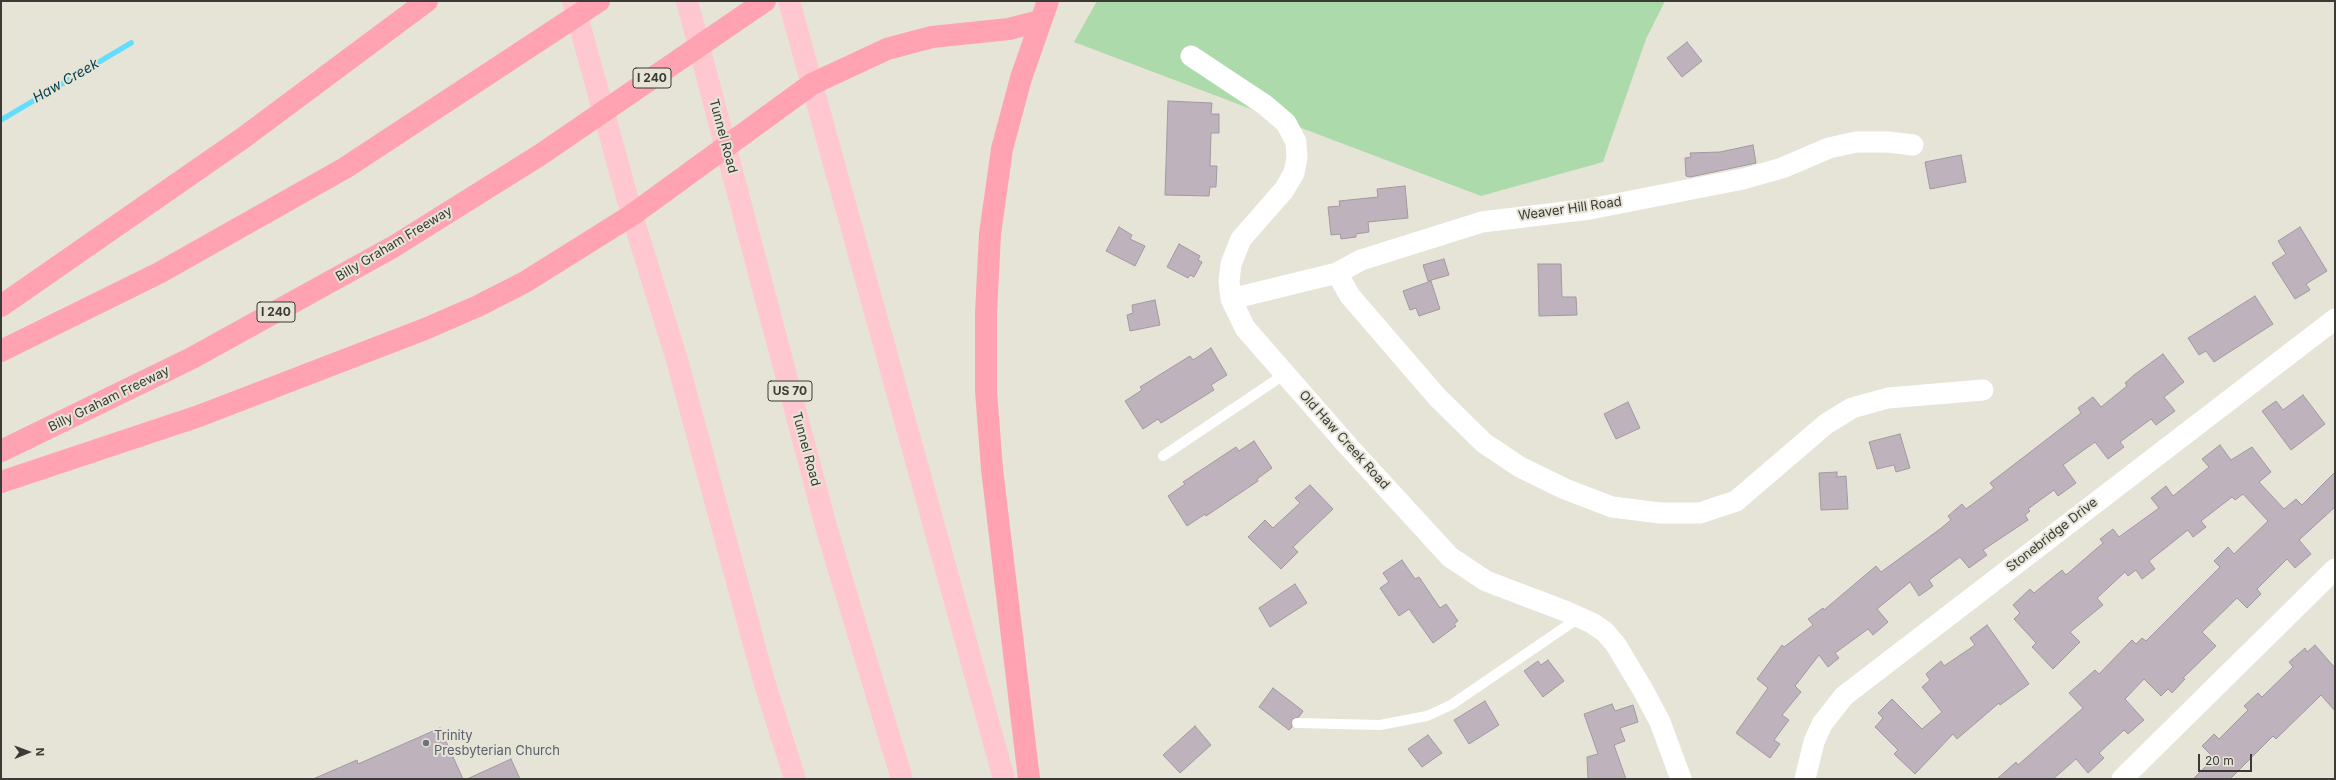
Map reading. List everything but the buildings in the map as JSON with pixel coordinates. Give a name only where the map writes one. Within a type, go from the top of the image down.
[{"type":"highway","points":[[1,306],[243,138],[427,1]]},
{"type":"highway","points":[[1,351],[159,273],[345,168],[599,1]]},
{"type":"highway","name":"Billy Graham Freeway","points":[[1,451],[192,358],[392,247],[540,155],[765,1]]},
{"type":"highway","points":[[1,482],[199,416],[425,329],[478,306],[525,282],[632,215],[773,110],[812,84],[887,49],[917,41],[975,31],[1009,29],[1044,11]]},
{"type":"highway","points":[[1029,779],[992,469],[986,391],[986,313],[990,234],[1002,149],[1044,11]]},
{"type":"main road","points":[[573,1],[632,215],[678,360],[762,673],[795,779]]},
{"type":"main road","name":"Tunnel Road","points":[[687,1],[827,530],[902,779]]},
{"type":"main road","points":[[789,1],[1004,779]]},
{"type":"street","name":"Old Haw Creek Road","points":[[1191,56],[1265,105],[1286,123],[1296,142],[1298,158],[1294,173],[1284,190],[1241,239],[1235,253],[1229,281],[1231,299],[1245,328],[1450,557],[1486,581],[1580,617],[1605,632],[1626,660],[1660,722],[1681,779]]},
{"type":"street","name":"Weaver Hill Road","points":[[1231,299],[1337,273],[1362,260],[1482,222],[1590,209],[1743,179],[1782,168],[1836,146],[1856,142],[1888,142],[1913,145]]},
{"type":"street","points":[[1337,273],[1350,296],[1438,398],[1484,443],[1520,466],[1565,489],[1612,507],[1660,513],[1700,514],[1736,501],[1826,424],[1852,408],[1888,398],[1983,390]]},
{"type":"street","name":"Stonebridge Drive","points":[[1805,779],[1814,742],[1822,724],[1844,696],[2335,319]]},
{"type":"street","points":[[2122,779],[2335,569]]},
{"type":"lane","points":[[1164,456],[1285,374]]},
{"type":"lane","points":[[1297,723],[1380,724],[1426,716],[1451,705],[1580,617]]},
{"type":"green space","points":[[1097,1],[1665,1],[1646,39],[1603,162],[1481,196],[1074,42]]},
{"type":"waterway","name":"Haw Creek","points":[[1,120],[131,43]]},
{"type":"place","name":"Trinity Presbyterian Church","points":[[426,743]]}]
